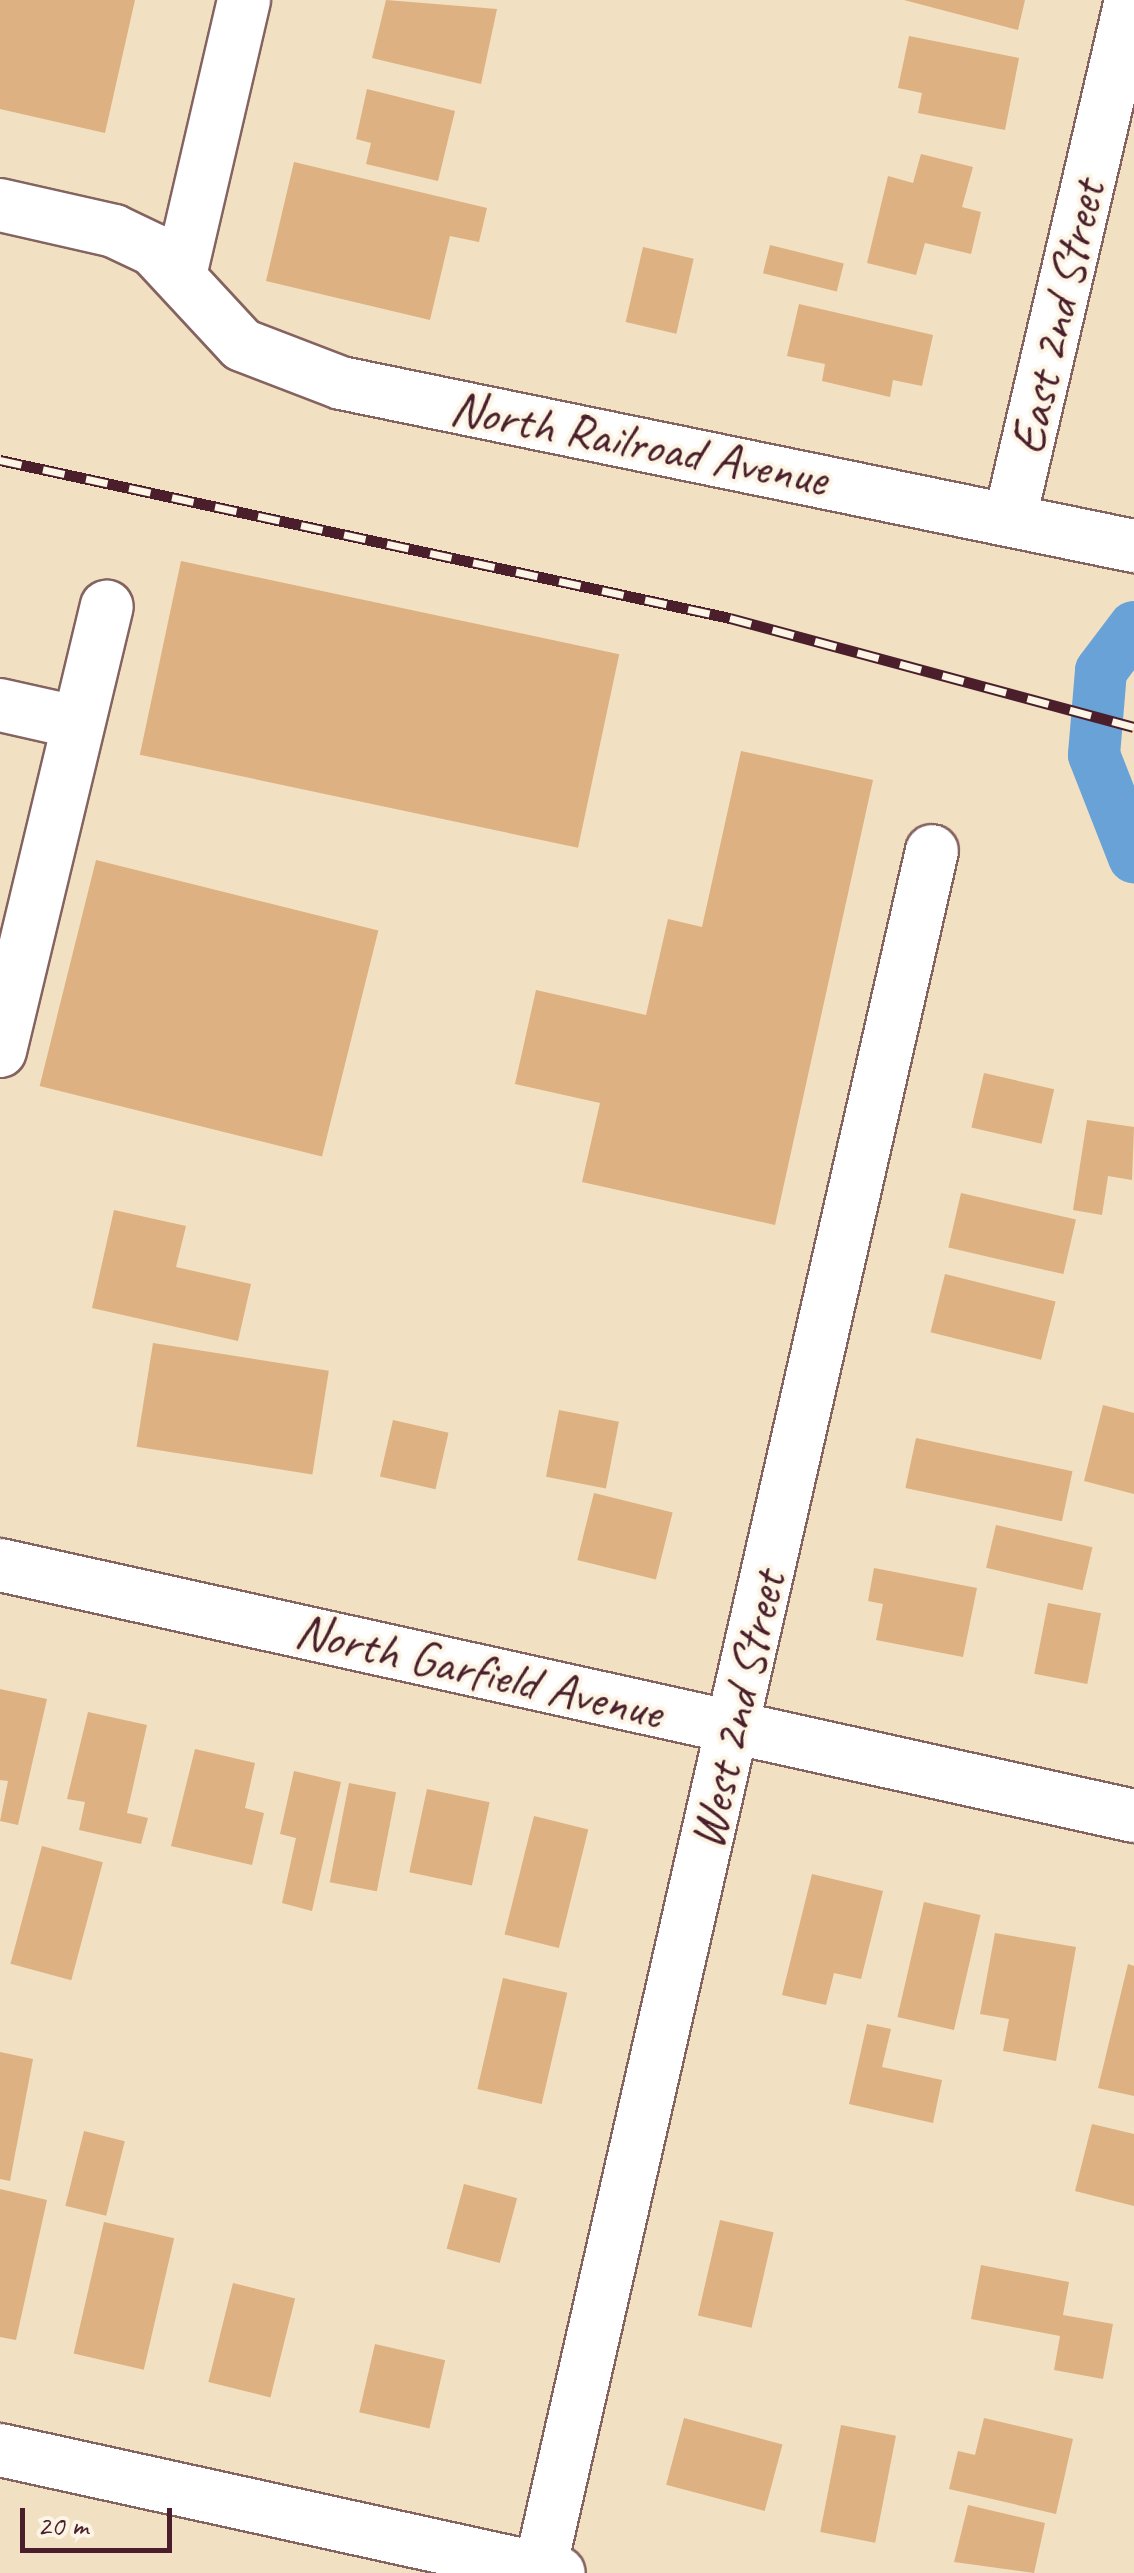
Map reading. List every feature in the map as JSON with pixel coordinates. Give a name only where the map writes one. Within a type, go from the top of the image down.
[{"type":"street","points":[[182,272],[244,0]]},
{"type":"street","name":"East 2nd Street","points":[[1010,518],[1131,0]]},
{"type":"street","name":"North Railroad Avenue","points":[[0,205],[114,231],[182,272],[242,345],[341,382],[1134,546]]},
{"type":"street","points":[[0,1051],[76,722],[108,608]]},
{"type":"street","points":[[0,705],[76,722]]},
{"type":"street","name":"West 2nd Street","points":[[549,2571],[932,851]]},
{"type":"street","name":"North Garfield Avenue","points":[[0,1564],[1134,1816]]},
{"type":"street","points":[[0,2450],[549,2571]]},
{"type":"building","points":[[0,0],[135,0],[105,133],[0,109]]},
{"type":"building","points":[[386,0],[497,9],[481,84],[372,58]]},
{"type":"building","points":[[904,0],[1025,0],[1018,30]]},
{"type":"building","points":[[909,36],[1019,58],[1005,130],[918,113],[922,93],[898,88]]},
{"type":"building","points":[[367,89],[455,111],[438,181],[366,164],[371,143],[356,139]]},
{"type":"building","points":[[921,154],[973,167],[962,207],[981,212],[971,254],[925,243],[916,275],[867,263],[888,176],[913,183]]},
{"type":"building","points":[[294,162],[487,208],[479,242],[450,236],[430,320],[266,281]]},
{"type":"building","points":[[770,245],[844,263],[837,292],[763,273]]},
{"type":"building","points":[[643,247],[694,259],[676,334],[626,322]]},
{"type":"building","points":[[799,304],[933,335],[922,386],[893,380],[890,397],[822,381],[825,364],[787,356]]},
{"type":"building","points":[[181,561],[619,654],[578,848],[140,755]]},
{"type":"building","points":[[741,751],[873,780],[775,1225],[582,1182],[600,1103],[515,1084],[536,990],[646,1015],[668,919],[702,927]]},
{"type":"building","points":[[96,860],[378,930],[322,1156],[40,1086]]},
{"type":"building","points":[[984,1073],[1054,1089],[1042,1144],[971,1128]]},
{"type":"building","points":[[1087,1120],[1134,1127],[1132,1180],[1108,1176],[1102,1215],[1073,1210]]},
{"type":"building","points":[[961,1193],[1076,1220],[1063,1274],[948,1248]]},
{"type":"building","points":[[114,1210],[186,1226],[176,1267],[251,1284],[238,1341],[92,1308]]},
{"type":"building","points":[[945,1274],[1056,1302],[1041,1360],[930,1332]]},
{"type":"building","points":[[153,1343],[329,1371],[312,1475],[137,1447]]},
{"type":"building","points":[[1103,1405],[1134,1413],[1134,1494],[1084,1481]]},
{"type":"building","points":[[559,1410],[619,1422],[606,1488],[546,1477]]},
{"type":"building","points":[[393,1420],[449,1433],[435,1489],[380,1477]]},
{"type":"building","points":[[916,1438],[1073,1471],[1062,1521],[905,1488]]},
{"type":"building","points":[[594,1493],[673,1513],[656,1580],[577,1560]]},
{"type":"building","points":[[996,1525],[1092,1547],[1083,1590],[986,1568]]},
{"type":"building","points":[[874,1568],[977,1588],[963,1657],[876,1640],[883,1604],[868,1601]]},
{"type":"building","points":[[1048,1603],[1101,1613],[1087,1684],[1034,1674]]},
{"type":"building","points":[[0,1689],[47,1699],[18,1825],[0,1821],[8,1781],[0,1780]]},
{"type":"building","points":[[88,1712],[147,1725],[127,1813],[148,1818],[141,1844],[79,1830],[85,1802],[67,1799]]},
{"type":"building","points":[[195,1749],[255,1763],[245,1808],[264,1813],[252,1865],[171,1846]]},
{"type":"building","points":[[294,1771],[341,1782],[312,1911],[282,1903],[296,1838],[280,1834]]},
{"type":"building","points":[[349,1783],[396,1792],[377,1891],[330,1882]]},
{"type":"building","points":[[427,1789],[490,1802],[472,1885],[409,1872]]},
{"type":"building","points":[[534,1816],[588,1830],[559,1948],[504,1934]]},
{"type":"building","points":[[42,1846],[103,1862],[71,1980],[10,1964]]},
{"type":"building","points":[[812,1874],[883,1891],[861,1979],[834,1973],[826,2005],[782,1995]]},
{"type":"building","points":[[924,1902],[981,1915],[954,2030],[897,2017]]},
{"type":"building","points":[[995,1933],[1076,1947],[1056,2061],[1003,2051],[1009,2019],[980,2014]]},
{"type":"building","points":[[1128,1964],[1134,1966],[1134,2096],[1098,2088]]},
{"type":"building","points":[[503,1978],[567,1993],[542,2104],[477,2089]]},
{"type":"building","points":[[867,2024],[891,2029],[882,2067],[942,2080],[933,2123],[849,2104]]},
{"type":"building","points":[[0,2052],[33,2059],[10,2181],[0,2179]]},
{"type":"building","points":[[1092,2124],[1134,2134],[1134,2206],[1075,2191]]},
{"type":"building","points":[[84,2131],[125,2141],[106,2216],[65,2206]]},
{"type":"building","points":[[464,2184],[517,2198],[500,2263],[447,2249]]},
{"type":"building","points":[[0,2189],[47,2200],[16,2340],[0,2337]]},
{"type":"building","points":[[720,2220],[774,2232],[752,2328],[698,2315]]},
{"type":"building","points":[[104,2222],[174,2238],[144,2370],[74,2354]]},
{"type":"building","points":[[981,2265],[1069,2282],[1063,2315],[1113,2324],[1103,2379],[1054,2370],[1060,2336],[971,2319]]},
{"type":"building","points":[[233,2283],[295,2298],[270,2397],[208,2382]]},
{"type":"building","points":[[375,2344],[445,2360],[429,2428],[359,2412]]},
{"type":"building","points":[[684,2418],[783,2444],[765,2511],[666,2485]]},
{"type":"building","points":[[984,2418],[1073,2439],[1056,2514],[949,2489],[958,2451],[975,2455]]},
{"type":"building","points":[[841,2425],[896,2436],[875,2543],[820,2532]]},
{"type":"building","points":[[968,2505],[1045,2523],[1034,2573],[954,2562]]},
{"type":"waterway","points":[[1134,627],[1101,671],[1094,755],[1134,857]]},
{"type":"railway","points":[[0,460],[730,618],[1134,727]]}]
